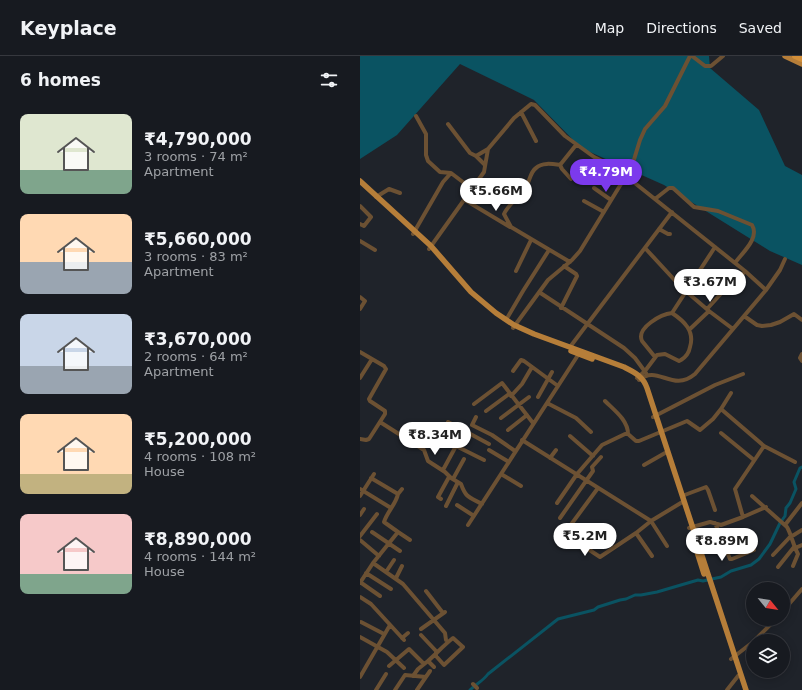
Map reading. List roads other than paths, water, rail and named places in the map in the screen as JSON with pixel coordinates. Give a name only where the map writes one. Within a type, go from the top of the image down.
[{"type":"highway","points":[[795,56],[802,59]]},
{"type":"main road","points":[[785,56],[802,64]]},
{"type":"main road","points":[[361,185],[378,198],[430,248],[488,308],[513,326],[570,347],[579,353]]},
{"type":"main road","points":[[430,248],[472,298],[494,316],[513,326],[579,353],[624,367],[642,376],[739,676],[742,690]]},
{"type":"main road","points":[[660,432],[665,453],[682,500]]},
{"type":"main road","points":[[739,676],[746,690]]},
{"type":"street","points":[[513,326],[548,280],[580,252],[632,166],[645,129],[666,106],[691,56],[705,66],[712,66],[723,56]]},
{"type":"street","points":[[476,156],[488,149],[514,118],[533,103],[565,136],[594,157],[604,162],[632,166]]},
{"type":"street","points":[[521,112],[536,141]]},
{"type":"street","points":[[416,116],[426,134],[426,155],[428,161],[440,172],[451,173],[472,189]]},
{"type":"street","points":[[448,124],[470,152],[485,165]]},
{"type":"street","points":[[560,165],[576,145]]},
{"type":"street","points":[[430,248],[484,172],[488,149]]},
{"type":"street","points":[[511,227],[504,214],[507,208],[526,188],[531,180],[532,172],[537,166],[550,164],[560,165]]},
{"type":"street","points":[[560,165],[571,179]]},
{"type":"street","points":[[413,232],[443,182],[451,173]]},
{"type":"street","points":[[626,176],[745,271],[766,290]]},
{"type":"street","points":[[594,188],[611,200]]},
{"type":"street","points":[[655,199],[669,188],[673,188],[694,207],[718,210],[752,225],[754,228],[753,237],[735,263]]},
{"type":"street","points":[[378,198],[389,189],[400,193]]},
{"type":"street","points":[[465,200],[570,262]]},
{"type":"street","points":[[584,201],[604,212]]},
{"type":"street","points":[[360,206],[371,217],[364,226],[360,224]]},
{"type":"street","points":[[570,347],[672,212]]},
{"type":"street","points":[[659,228],[670,234]]},
{"type":"street","points":[[516,271],[531,240]]},
{"type":"street","points":[[360,242],[375,250]]},
{"type":"street","points":[[672,313],[715,247]]},
{"type":"street","points":[[645,248],[669,276],[685,291],[733,329]]},
{"type":"street","points":[[506,320],[522,291],[550,250]]},
{"type":"street","points":[[642,376],[657,375],[678,382],[690,379],[766,290],[780,270],[785,259]]},
{"type":"street","points":[[561,308],[577,276],[564,266]]},
{"type":"street","points":[[690,329],[729,285],[733,286],[745,271]]},
{"type":"street","points":[[539,292],[561,308],[624,348],[635,358],[642,376]]},
{"type":"street","points":[[360,297],[365,301],[360,309]]},
{"type":"street","points":[[642,376],[655,357],[662,354],[679,361],[684,359],[687,355],[692,338],[690,329],[672,313],[658,317],[642,333],[642,341],[655,357]]},
{"type":"street","points":[[744,316],[760,326],[771,325],[794,314],[802,320]]},
{"type":"street","points":[[360,352],[384,366],[386,369],[369,399],[385,411],[385,414],[369,439],[366,440],[361,438]]},
{"type":"street","points":[[468,525],[579,353]]},
{"type":"street","points":[[802,354],[800,358],[802,361]]},
{"type":"street","points":[[360,378],[372,359]]},
{"type":"street","points":[[513,370],[521,360],[524,360],[558,386]]},
{"type":"street","points":[[486,411],[510,395],[522,384],[532,367]]},
{"type":"street","points":[[538,398],[552,372]]},
{"type":"street","points":[[654,416],[715,385],[743,374]]},
{"type":"street","points":[[474,404],[500,384],[503,385],[533,423]]},
{"type":"street","points":[[605,401],[624,422],[627,426],[628,434],[636,441],[687,422],[700,430],[713,419],[730,393]]},
{"type":"street","points":[[502,418],[529,397]]},
{"type":"street","points":[[547,402],[576,418],[590,432]]},
{"type":"street","points":[[720,409],[764,446],[795,462]]},
{"type":"street","points":[[508,430],[527,415]]},
{"type":"street","points":[[476,417],[472,425],[492,435],[515,451]]},
{"type":"street","points":[[380,422],[424,450],[427,460],[461,484],[465,495],[482,504]]},
{"type":"street","points":[[448,422],[489,444]]},
{"type":"street","points":[[443,470],[463,430]]},
{"type":"street","points":[[721,433],[754,460]]},
{"type":"street","points":[[557,503],[577,474],[606,442],[628,434]]},
{"type":"street","points":[[570,436],[593,456]]},
{"type":"street","points":[[522,440],[651,521],[667,546]]},
{"type":"street","points":[[456,446],[484,460]]},
{"type":"street","points":[[743,517],[735,489],[764,446]]},
{"type":"street","points":[[489,450],[508,462]]},
{"type":"street","points":[[550,458],[556,450]]},
{"type":"street","points":[[644,465],[665,453]]},
{"type":"street","points":[[560,518],[593,471],[592,467],[601,457]]},
{"type":"street","points":[[441,500],[438,497],[464,460]]},
{"type":"street","points":[[501,474],[521,486]]},
{"type":"street","points":[[360,496],[362,490],[373,476],[398,494]]},
{"type":"street","points":[[446,506],[458,482]]},
{"type":"street","points":[[598,488],[567,530],[567,534],[600,557],[682,500],[706,487],[716,510]]},
{"type":"street","points":[[402,489],[384,522],[410,540]]},
{"type":"street","points":[[362,490],[391,508]]},
{"type":"street","points":[[752,496],[783,523],[791,536],[794,548],[798,554],[792,566]]},
{"type":"street","points":[[783,523],[802,504]]},
{"type":"street","points":[[456,505],[474,516]]},
{"type":"street","points":[[691,527],[710,522],[721,525],[766,508]]},
{"type":"street","points":[[360,515],[364,509]]},
{"type":"street","points":[[360,536],[377,514]]},
{"type":"street","points":[[715,523],[731,560],[754,550]]},
{"type":"street","points":[[773,555],[791,536],[802,530]]},
{"type":"street","points":[[372,532],[400,551]]},
{"type":"street","points":[[380,596],[360,582],[398,532]]},
{"type":"street","points":[[636,533],[652,556]]},
{"type":"street","points":[[724,545],[751,534]]},
{"type":"street","points":[[360,540],[379,556]]},
{"type":"street","points":[[778,567],[794,548],[802,545]]},
{"type":"street","points":[[386,572],[394,560]]},
{"type":"street","points":[[373,563],[403,584],[445,633],[446,640]]},
{"type":"street","points":[[396,578],[402,566]]},
{"type":"street","points":[[366,573],[391,589]]},
{"type":"street","points":[[790,603],[802,589]]},
{"type":"street","points":[[421,629],[444,612],[426,591]]},
{"type":"street","points":[[360,597],[371,604],[403,639],[408,633]]},
{"type":"street","points":[[361,621],[384,634]]},
{"type":"street","points":[[360,677],[390,625]]},
{"type":"street","points":[[762,634],[769,626]]},
{"type":"street","points":[[413,676],[418,669],[436,654],[454,638],[463,648],[444,665],[438,660],[436,654],[436,651],[421,635]]},
{"type":"street","points":[[360,637],[387,652],[404,668]]},
{"type":"street","points":[[733,658],[746,648]]},
{"type":"street","points":[[390,666],[409,649],[434,667]]},
{"type":"street","points":[[417,690],[430,671]]},
{"type":"street","points":[[376,690],[386,674]]},
{"type":"street","points":[[395,690],[405,675],[426,677]]},
{"type":"street","points":[[727,690],[739,676]]},
{"type":"street","points":[[473,684],[477,688]]},
{"type":"water","points":[[360,56],[709,56],[710,68],[759,110],[785,166],[802,175],[802,265],[770,251],[664,185],[581,148],[534,100],[460,64],[397,135],[360,159]]},
{"type":"waterway","points":[[470,690],[558,619],[594,610],[598,607],[635,595],[657,592],[698,580],[703,581],[721,577],[731,571],[751,565],[759,559],[770,544],[785,516],[786,508],[790,503],[796,489],[794,482],[800,468],[802,467]]}]
